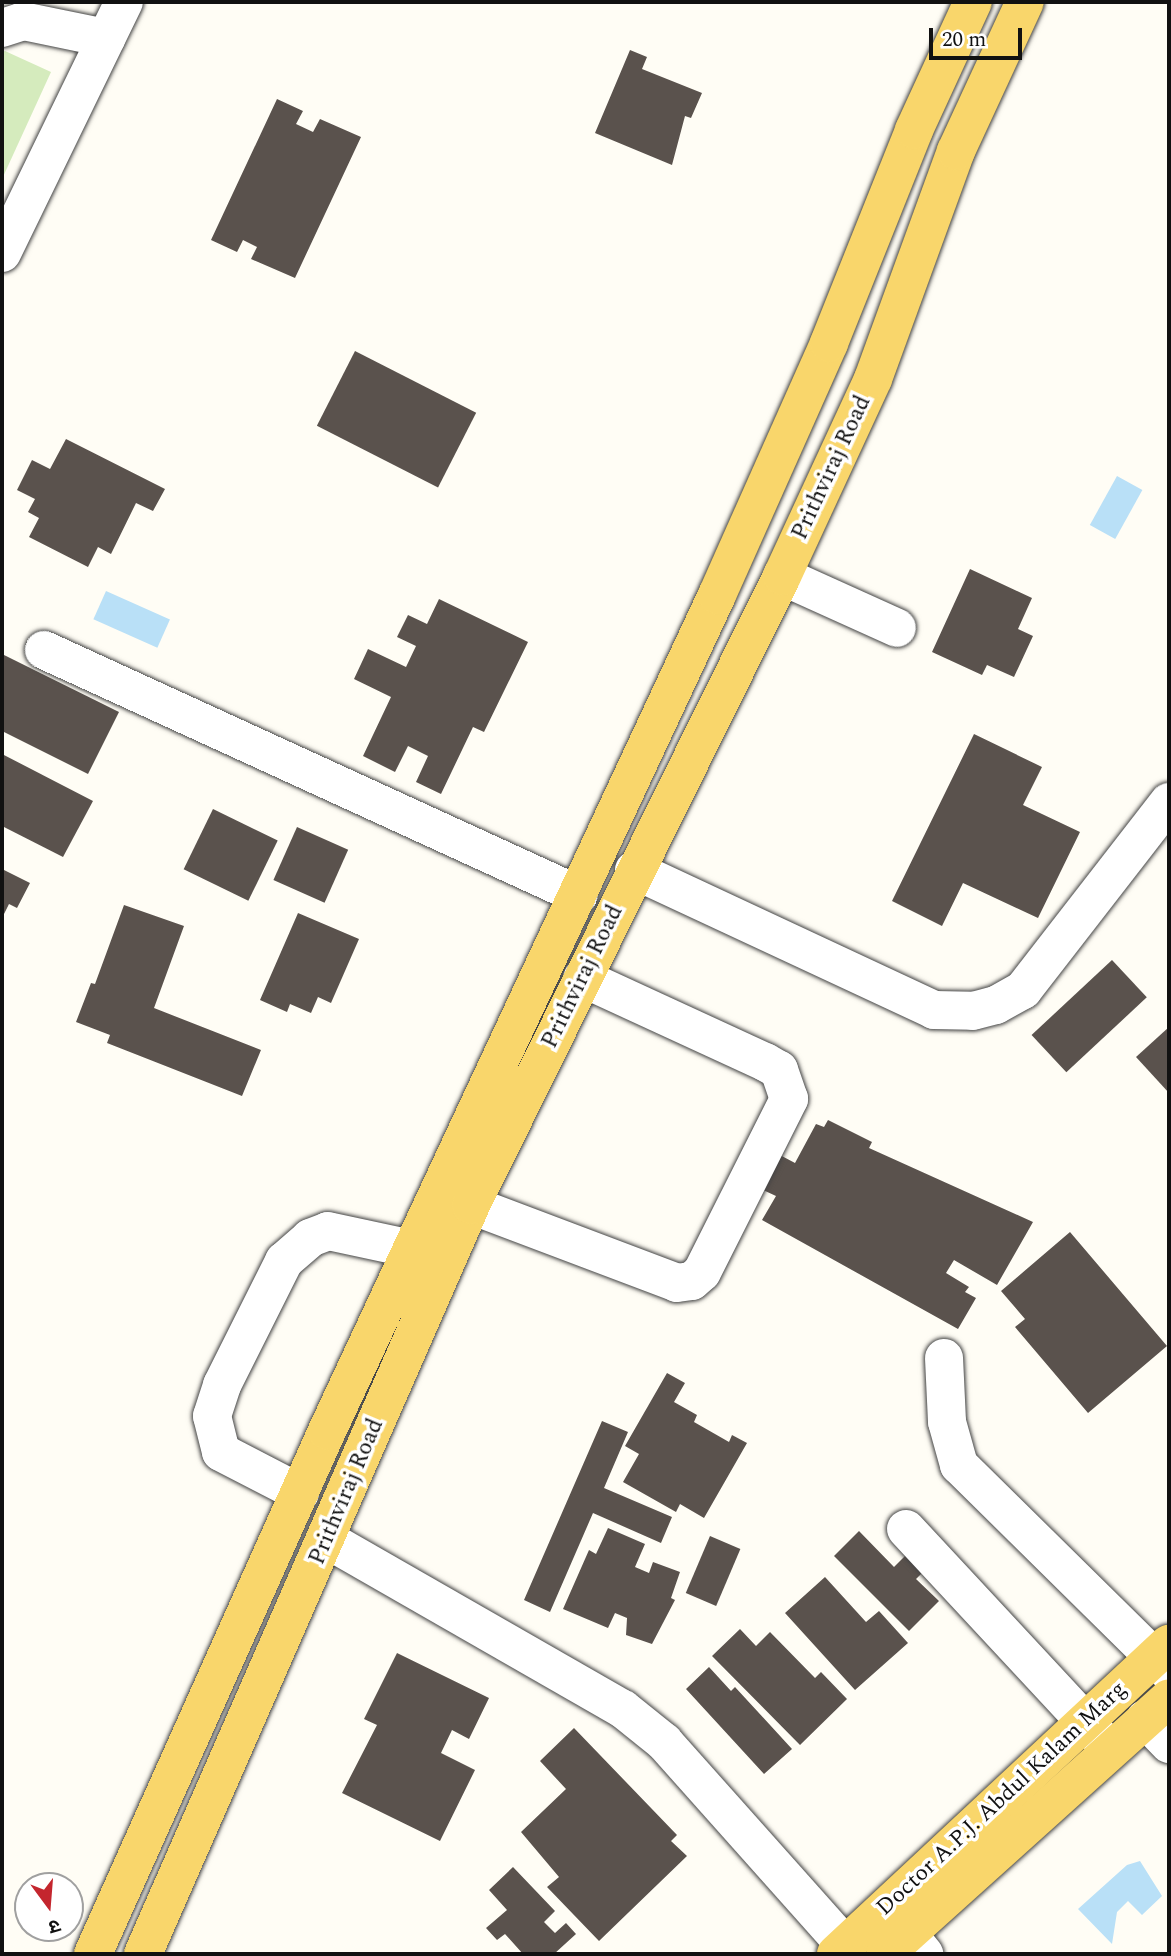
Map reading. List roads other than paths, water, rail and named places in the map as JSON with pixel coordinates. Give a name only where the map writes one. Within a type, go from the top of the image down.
[{"type":"main road","name":"Prithviraj Road","points":[[143,1954],[326,1539],[429,1255],[579,895],[829,343],[914,130],[973,2]]},
{"type":"main road","points":[[1020,13],[1046,2]]},
{"type":"main road","name":"Prithviraj Road","points":[[93,1954],[300,1493],[429,1255],[471,1205],[634,870],[782,576],[873,379],[956,151],[1020,13]]},
{"type":"main road","name":"Doctor A.P.J. Abdul Kalam Marg","points":[[841,1950],[1085,1722],[1165,1658]]},
{"type":"main road","name":"Doctor A.P.J. Abdul Kalam Marg","points":[[906,1947],[1110,1749],[1161,1721]]},
{"type":"street","points":[[2,253],[124,2]]},
{"type":"street","points":[[2,28],[23,22],[106,38]]},
{"type":"street","points":[[782,576],[897,628]]},
{"type":"street","points":[[44,649],[579,895]]},
{"type":"street","points":[[634,870],[934,1010],[973,1011],[996,1005],[1023,990],[1169,802]]},
{"type":"street","points":[[471,1205],[677,1283],[692,1281],[702,1272],[789,1099],[779,1070],[582,978]]},
{"type":"street","points":[[300,1493],[221,1452],[212,1416],[222,1385],[284,1261],[310,1238],[328,1231],[429,1255]]},
{"type":"street","points":[[944,1358],[947,1422],[959,1465],[1165,1658]]},
{"type":"street","points":[[906,1529],[1110,1749]]},
{"type":"street","points":[[326,1539],[623,1709],[664,1742],[841,1950]]},
{"type":"water","points":[[1117,476],[1142,490],[1115,539],[1090,525]]},
{"type":"water","points":[[106,591],[170,619],[157,648],[93,619]]},
{"type":"water","points":[[1140,1861],[1162,1896],[1142,1915],[1128,1901],[1117,1912],[1112,1944],[1078,1909],[1127,1865]]}]
